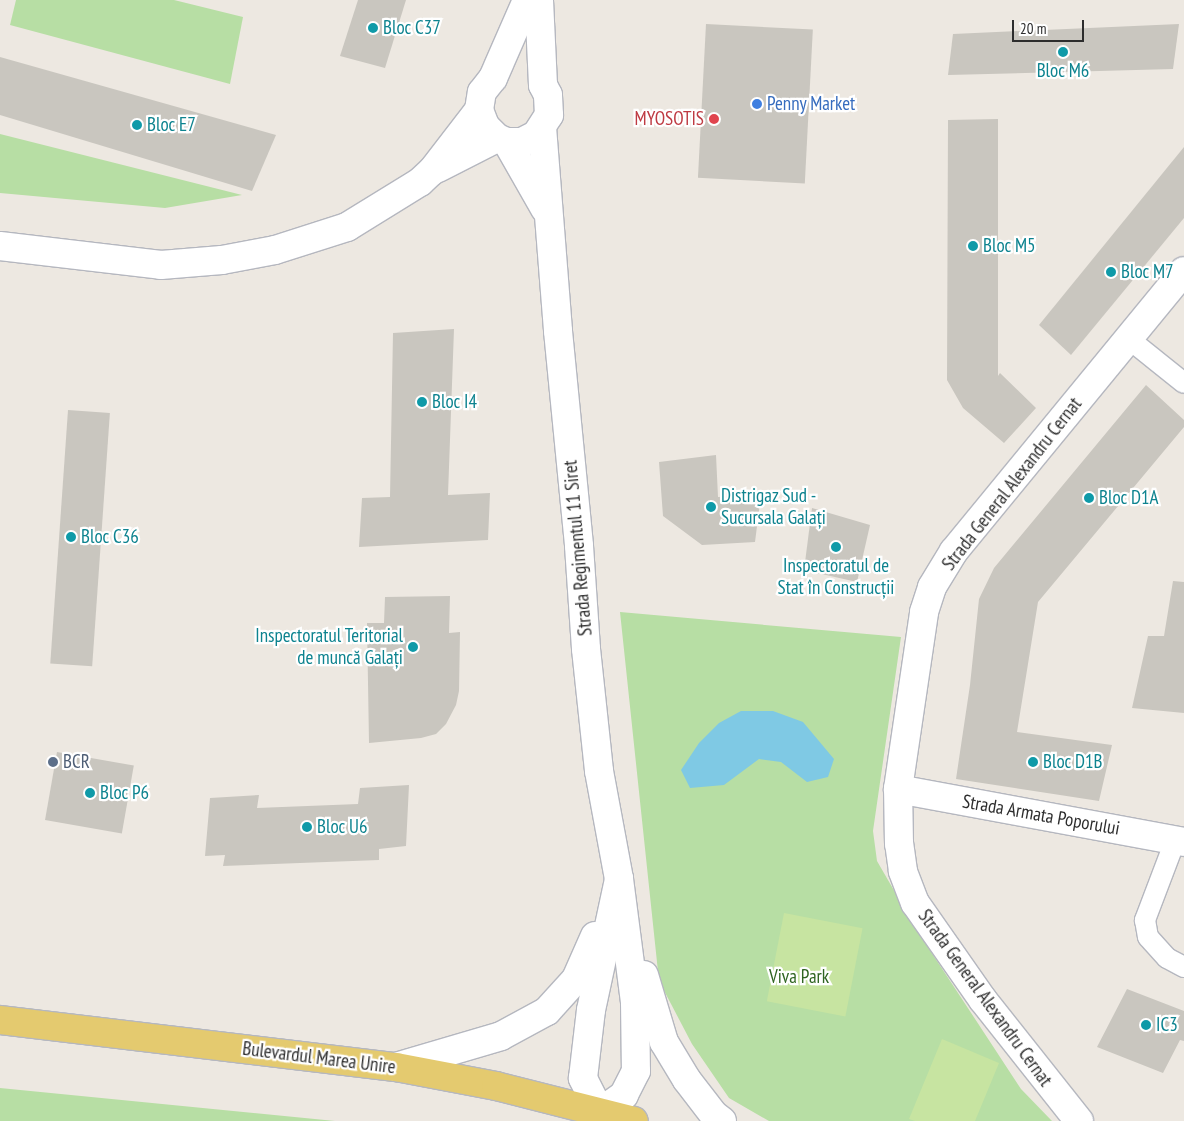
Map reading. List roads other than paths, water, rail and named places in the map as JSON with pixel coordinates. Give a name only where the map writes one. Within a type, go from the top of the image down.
[{"type":"main road","points":[[0,246],[161,265],[222,260],[275,250],[347,228],[420,182],[432,170],[479,110],[482,92],[493,78],[527,0]]},
{"type":"main road","points":[[538,81],[539,0]]},
{"type":"main road","points":[[432,170],[502,140],[522,142],[536,135],[542,127],[549,115],[550,108],[548,95],[538,81],[524,72],[509,71],[493,78]]},
{"type":"main road","points":[[479,110],[485,126],[502,140],[548,215]]},
{"type":"main road","name":"Strada Regimentul 11 Siret","points":[[542,127],[548,215],[579,546],[589,677],[599,771],[619,879]]},
{"type":"main road","name":"Strada General Alexandru Cernat","points":[[1078,1121],[983,1000],[916,903],[903,870],[898,844],[898,789],[924,612],[932,587],[954,550],[1184,271]]},
{"type":"main road","name":"Strada Armata Poporului","points":[[898,789],[1179,842]]},
{"type":"main road","points":[[396,1067],[501,1036],[547,1011],[576,979],[619,879]]},
{"type":"main road","points":[[619,879],[635,1002],[636,1071],[624,1095],[600,1112],[583,1078],[591,1010],[619,879]]},
{"type":"main road","points":[[619,879],[664,1042],[687,1080],[714,1115],[722,1121]]},
{"type":"main road","name":"Bulevardul Marea Unire","points":[[0,1020],[396,1067],[496,1086],[634,1121]]},
{"type":"street","points":[[1129,339],[1184,383]]},
{"type":"street","points":[[1179,842],[1145,920],[1148,937],[1167,958],[1184,967]]},
{"type":"water","points":[[741,711],[773,711],[803,722],[834,759],[828,777],[807,782],[781,762],[759,759],[724,785],[690,788],[681,770],[699,743],[719,723]]},
{"type":"place","name":"Bloc C37","points":[[373,28]]},
{"type":"place","name":"Bloc M6","points":[[1063,52]]},
{"type":"place","name":"Penny Market","points":[[757,104]]},
{"type":"place","name":"MYOSOTIS","points":[[714,119]]},
{"type":"place","name":"Bloc E7","points":[[137,125]]},
{"type":"place","name":"Bloc M5","points":[[973,246]]},
{"type":"place","name":"Bloc M7","points":[[1111,272]]},
{"type":"place","name":"Bloc I4","points":[[422,402]]},
{"type":"place","name":"Bloc D1A","points":[[1089,498]]},
{"type":"place","name":"Distrigaz Sud - Sucursala Galați","points":[[711,507]]},
{"type":"place","name":"Bloc C36","points":[[71,537]]},
{"type":"place","name":"Inspectoratul de Stat în Construcții","points":[[836,547]]},
{"type":"place","name":"Inspectoratul Teritorial de muncă Galați","points":[[413,647]]},
{"type":"place","name":"BCR","points":[[53,762]]},
{"type":"place","name":"Bloc D1B","points":[[1033,762]]},
{"type":"place","name":"Bloc P6","points":[[90,793]]},
{"type":"place","name":"Bloc U6","points":[[307,827]]},
{"type":"place","name":"IC3","points":[[1146,1025]]},
{"type":"park label","name":"Viva Park","points":[[799,977]]}]
